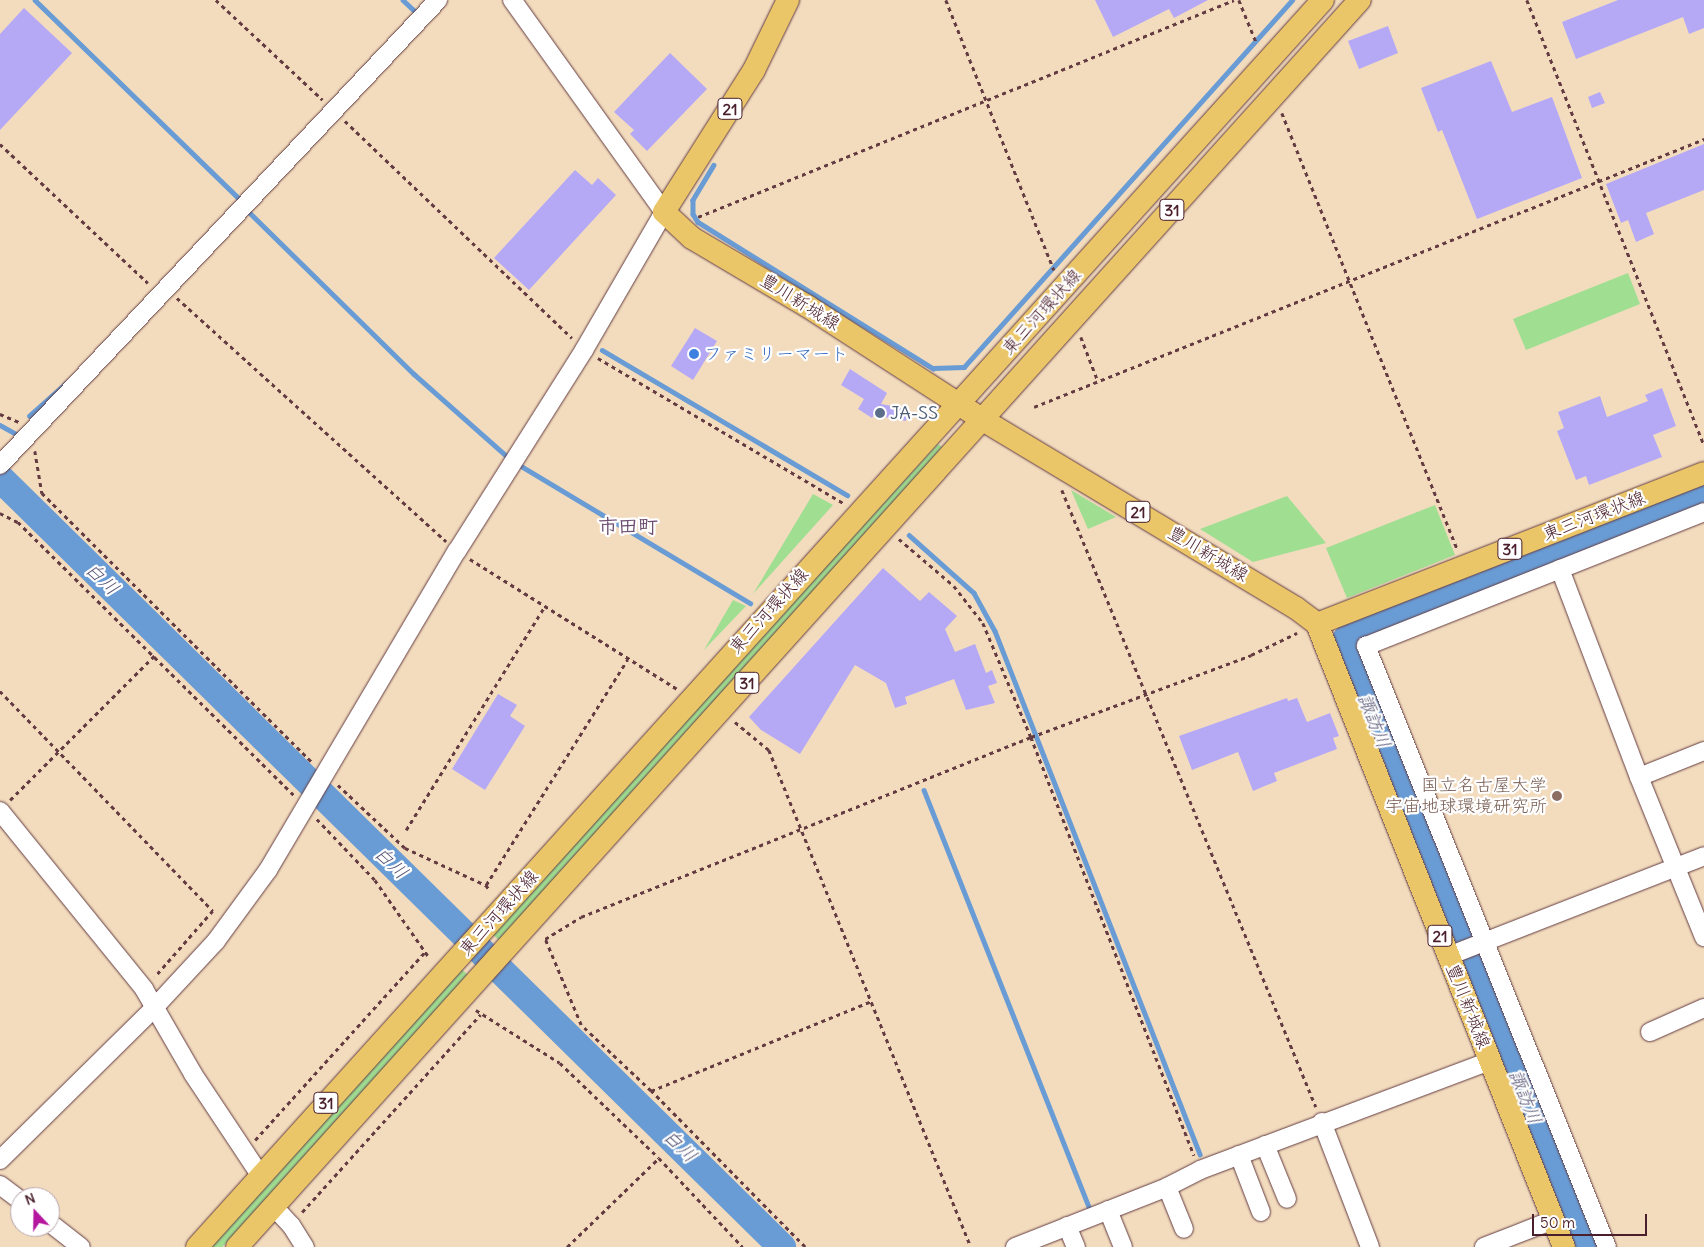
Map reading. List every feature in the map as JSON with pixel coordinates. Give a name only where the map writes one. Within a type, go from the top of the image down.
[{"type":"main road","name":"21","points":[[671,219],[754,70],[787,0]]},
{"type":"main road","name":"東三河環状線","points":[[197,1247],[956,404],[1062,290],[1323,0]]},
{"type":"main road","name":"東三河環状線","points":[[237,1247],[479,982],[1360,0]]},
{"type":"main road","name":"豊川新城線","points":[[671,219],[692,238],[807,306],[956,404],[1059,464],[1296,608],[1317,624],[1465,950],[1490,1061],[1564,1247]]},
{"type":"main road","name":"東三河環状線","points":[[1317,624],[1704,473]]},
{"type":"street","points":[[3,462],[165,293],[438,0]]},
{"type":"street","points":[[0,1160],[153,1009],[216,941],[268,870],[323,772],[457,551],[584,350],[671,219],[512,0]]},
{"type":"street","points":[[1607,1247],[1465,950],[1366,646],[1704,512]]},
{"type":"street","points":[[1560,569],[1639,777],[1704,937]]},
{"type":"street","points":[[1639,777],[1704,751]]},
{"type":"street","points":[[3,807],[144,989],[153,1009],[260,1175]]},
{"type":"street","points":[[1465,950],[1704,856]]},
{"type":"street","points":[[1650,1032],[1704,1008]]},
{"type":"street","points":[[1015,1247],[1167,1187],[1200,1170],[1322,1122],[1490,1061]]},
{"type":"street","points":[[1322,1122],[1370,1247]]},
{"type":"street","points":[[1265,1145],[1287,1199]]},
{"type":"street","points":[[1239,1155],[1261,1212]]},
{"type":"street","points":[[1167,1187],[1184,1228]]},
{"type":"street","points":[[274,1207],[291,1225],[305,1247]]},
{"type":"street","points":[[1108,1210],[1122,1247]]},
{"type":"street","points":[[1484,1247],[1553,1220]]},
{"type":"street","points":[[1067,1226],[1076,1247]]},
{"type":"street","points":[[60,1231],[81,1247]]},
{"type":"path","points":[[216,0],[335,111],[584,350],[859,512]]},
{"type":"path","points":[[946,0],[1062,290]]},
{"type":"path","points":[[671,219],[986,101],[1234,0]]},
{"type":"path","points":[[1239,0],[1266,64]]},
{"type":"path","points":[[1527,0],[1704,444]]},
{"type":"path","points":[[1275,96],[1464,567]]},
{"type":"path","points":[[1034,407],[1599,179],[1704,139]]},
{"type":"path","points":[[0,144],[165,293],[457,551],[627,660],[692,697]]},
{"type":"path","points":[[1074,320],[1098,381]]},
{"type":"path","points":[[32,433],[42,493],[323,772],[405,848],[486,885],[490,891]]},
{"type":"path","points":[[1059,464],[1061,488],[1322,1122]]},
{"type":"path","points":[[0,513],[18,522],[306,802],[375,880],[429,957]]},
{"type":"path","points":[[886,529],[954,586],[983,624],[1031,737],[1200,1170]]},
{"type":"path","points":[[406,830],[544,607]]},
{"type":"path","points":[[805,1247],[651,1091],[580,1025],[545,939],[581,917],[1031,737],[1147,696],[1251,655],[1317,624]]},
{"type":"path","points":[[3,807],[154,656]]},
{"type":"path","points":[[486,885],[627,660]]},
{"type":"path","points":[[0,691],[60,750],[213,911],[144,989]]},
{"type":"path","points":[[721,712],[770,750],[971,1247]]},
{"type":"path","points":[[245,1151],[425,952]]},
{"type":"path","points":[[651,1091],[871,1001]]},
{"type":"path","points":[[475,1008],[480,1015],[560,1063],[659,1158],[743,1247]]},
{"type":"path","points":[[291,1225],[480,1015]]},
{"type":"path","points":[[567,1247],[659,1158]]},
{"type":"green space","points":[[1628,273],[1640,304],[1526,350],[1513,319]]},
{"type":"green space","points":[[938,444],[949,452],[503,944],[490,932]]},
{"type":"green space","points":[[1071,490],[1116,517],[1088,529]]},
{"type":"green space","points":[[813,494],[833,505],[753,594]]},
{"type":"green space","points":[[1287,496],[1326,543],[1253,562],[1200,529]]},
{"type":"green space","points":[[1435,505],[1455,555],[1347,598],[1326,548]]},
{"type":"green space","points":[[733,600],[746,606],[704,650]]},
{"type":"green space","points":[[459,966],[472,980],[297,1175],[222,1247],[204,1247]]},
{"type":"building","points":[[1095,0],[1208,0],[1174,18],[1169,9],[1113,37]]},
{"type":"building","points":[[1618,0],[1704,0],[1704,28],[1689,34],[1683,17],[1576,59],[1562,22]]},
{"type":"building","points":[[24,8],[72,53],[0,130],[0,34]]},
{"type":"building","points":[[1388,26],[1398,53],[1359,69],[1348,41]]},
{"type":"building","points":[[670,53],[707,89],[647,151],[630,134],[634,130],[614,112]]},
{"type":"building","points":[[1491,61],[1512,112],[1552,97],[1582,178],[1477,219],[1442,130],[1438,132],[1421,88]]},
{"type":"building","points":[[1600,92],[1605,103],[1592,108],[1588,97]]},
{"type":"building","points":[[1704,144],[1704,190],[1646,213],[1654,234],[1636,242],[1628,220],[1621,223],[1606,184]]},
{"type":"building","points":[[575,170],[592,185],[598,178],[616,195],[529,290],[494,258]]},
{"type":"building","name":"ファミリーマート","points":[[695,328],[717,341],[693,380],[671,366]]},
{"type":"building","points":[[850,369],[887,393],[881,404],[908,409],[906,421],[874,415],[872,418],[858,409],[864,399],[841,385]]},
{"type":"building","points":[[1662,388],[1676,426],[1653,435],[1662,457],[1589,485],[1586,476],[1576,480],[1557,431],[1564,428],[1558,412],[1600,396],[1607,417],[1648,401],[1645,395]]},
{"type":"building","points":[[883,568],[920,601],[929,592],[957,616],[945,629],[955,652],[975,644],[986,673],[992,670],[997,683],[988,686],[995,703],[966,710],[954,679],[905,697],[907,704],[895,708],[886,683],[855,665],[800,754],[761,730],[749,717]]},
{"type":"building","points":[[498,694],[517,705],[510,716],[525,726],[485,790],[452,769]]},
{"type":"building","points":[[1287,698],[1288,701],[1297,698],[1307,722],[1330,713],[1339,736],[1333,738],[1337,749],[1274,773],[1277,781],[1253,791],[1238,752],[1192,770],[1179,736]]},
{"type":"waterway","points":[[35,0],[241,200]]},
{"type":"waterway","points":[[403,0],[416,12]]},
{"type":"waterway","points":[[714,165],[693,200],[693,214],[698,222],[933,368],[964,367],[1292,0]]},
{"type":"waterway","points":[[248,211],[414,374],[510,459]]},
{"type":"waterway","points":[[602,350],[847,495]]},
{"type":"waterway","points":[[29,416],[66,383]]},
{"type":"waterway","points":[[0,425],[18,435]]},
{"type":"waterway","points":[[516,463],[750,603]]},
{"type":"waterway","name":"白川","points":[[0,478],[782,1247]]},
{"type":"waterway","name":"諏訪川","points":[[1585,1247],[1346,651],[1346,640],[1355,628],[1704,493]]},
{"type":"waterway","points":[[909,535],[974,593],[995,631],[1200,1154]]},
{"type":"waterway","points":[[924,790],[1090,1210]]},
{"type":"place","name":"ファミリーマート","points":[[694,354]]},
{"type":"place","name":"JA-SS","points":[[880,413]]},
{"type":"place","name":"国立名古屋大学 宇宙地球環境研究所","points":[[1557,796]]},
{"type":"district","name":"市田町","points":[[628,525]]}]
